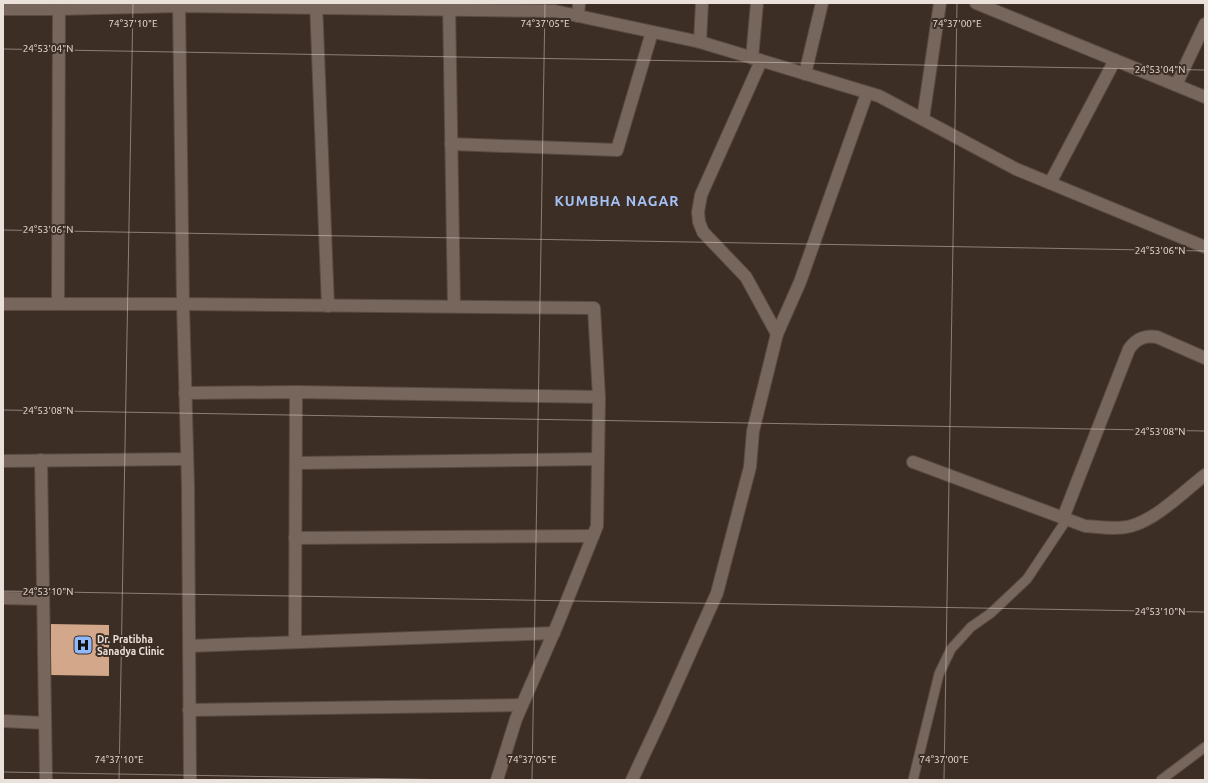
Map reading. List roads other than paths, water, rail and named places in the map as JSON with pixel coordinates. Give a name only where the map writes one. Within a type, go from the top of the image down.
[{"type":"street","points":[[578,16],[579,3]]},
{"type":"street","points":[[700,42],[702,3]]},
{"type":"street","points":[[757,3],[757,59],[701,195],[698,212],[699,222],[703,232],[746,277],[777,334]]},
{"type":"street","points":[[805,74],[822,3]]},
{"type":"street","points":[[923,119],[940,3]]},
{"type":"street","points":[[976,3],[1205,97]]},
{"type":"street","points":[[179,5],[183,304],[187,459],[190,780]]},
{"type":"street","points":[[316,5],[328,306]]},
{"type":"street","points":[[3,9],[58,6],[316,5],[449,6],[555,11],[700,42],[879,96],[1016,169],[1205,247]]},
{"type":"street","points":[[58,6],[58,304]]},
{"type":"street","points":[[449,6],[454,306]]},
{"type":"street","points":[[1176,85],[1205,24]]},
{"type":"street","points":[[451,144],[617,150],[652,32]]},
{"type":"street","points":[[1050,183],[1116,60]]},
{"type":"street","points":[[632,780],[717,593],[750,467],[753,431],[777,334],[800,282],[867,93]]},
{"type":"street","points":[[3,304],[183,304],[594,308],[599,397],[597,526],[554,633],[516,719],[497,780]]},
{"type":"street","points":[[1065,519],[1128,349],[1132,344],[1138,339],[1148,336],[1157,337],[1205,358]]},
{"type":"street","points":[[185,392],[296,392],[599,397]]},
{"type":"street","points":[[295,642],[296,392]]},
{"type":"street","points":[[3,461],[187,459]]},
{"type":"street","points":[[296,464],[598,459]]},
{"type":"street","points":[[41,460],[46,780]]},
{"type":"street","points":[[912,462],[1085,526],[1108,528],[1131,526],[1153,516],[1205,474]]},
{"type":"street","points":[[295,538],[593,536]]},
{"type":"street","points":[[3,598],[43,599]]},
{"type":"street","points":[[189,646],[554,633]]},
{"type":"street","points":[[189,710],[522,705]]},
{"type":"street","points":[[3,721],[45,723]]},
{"type":"lane","points":[[913,780],[939,674],[951,649],[971,627],[991,613],[1027,579],[1065,519]]},
{"type":"lane","points":[[1161,780],[1205,747]]},
{"type":"place","name":"Dr. Pratibha Sanadya Clinic","points":[[83,645]]},
{"type":"district","name":"KUMBHA NAGAR","points":[[617,201]]}]
